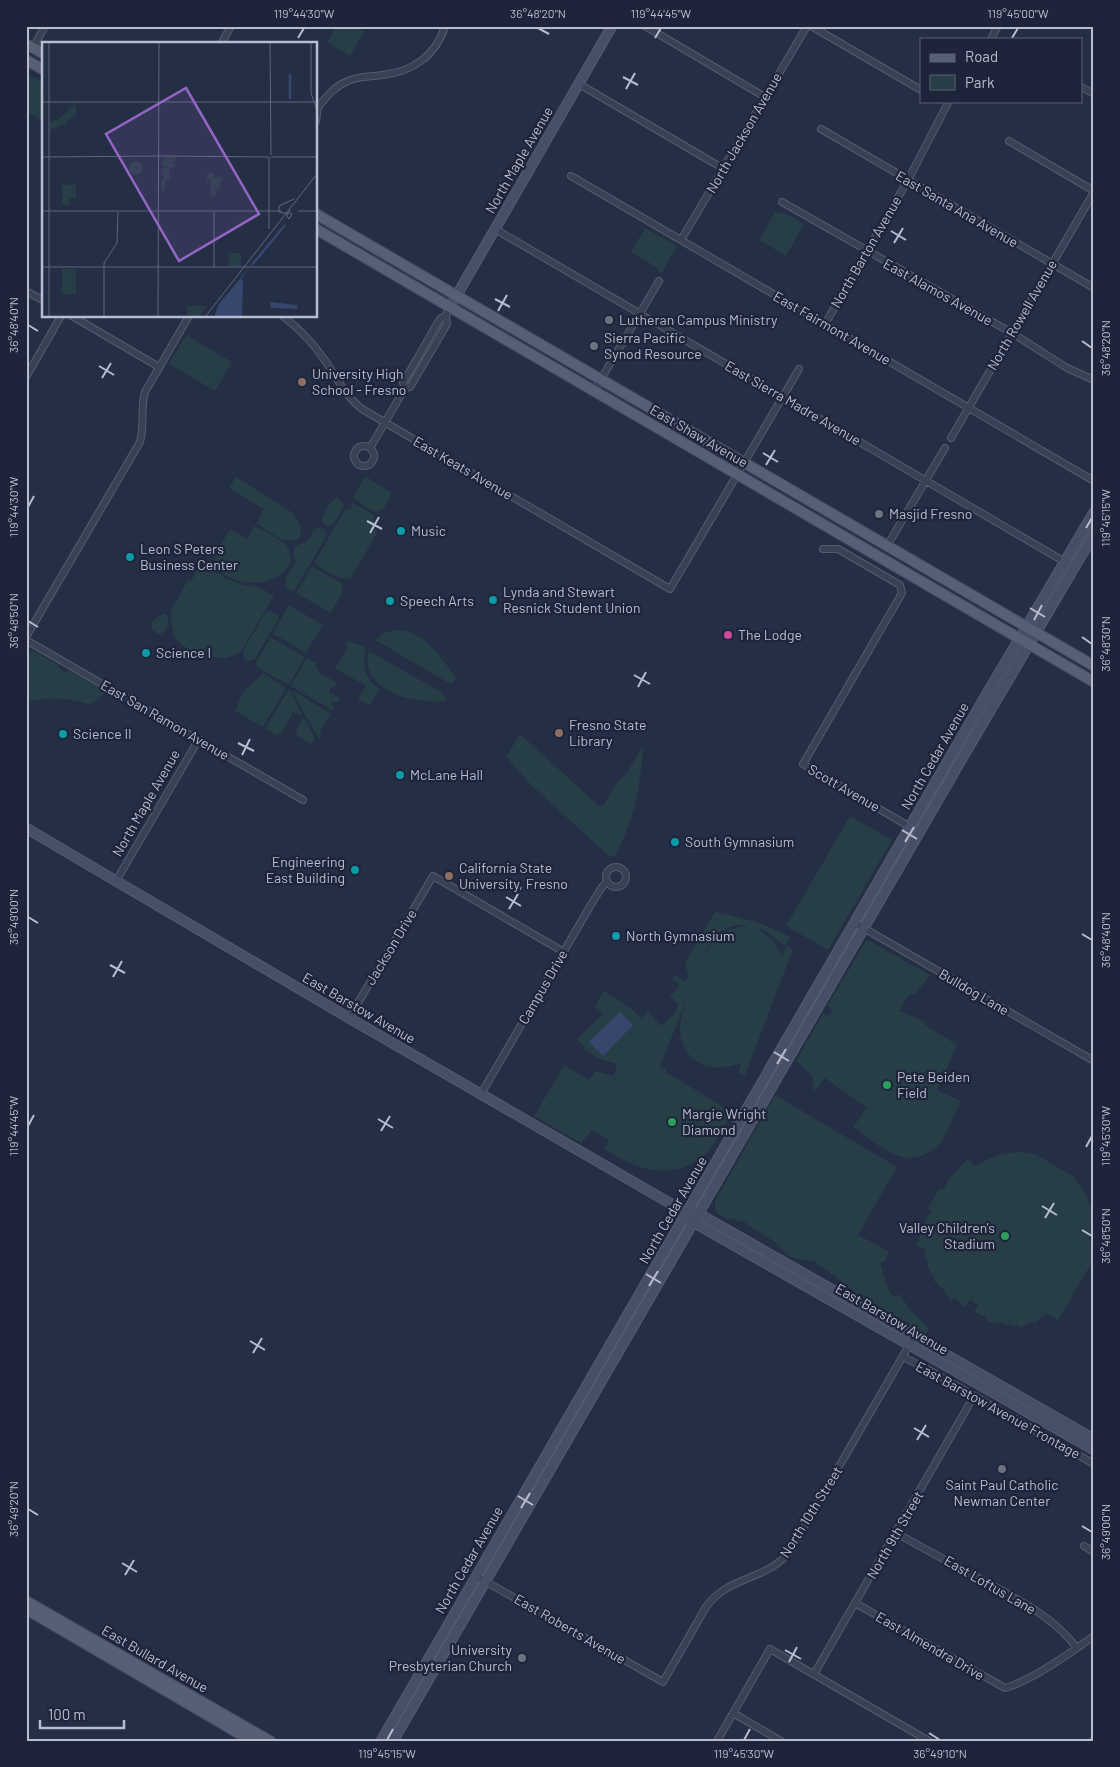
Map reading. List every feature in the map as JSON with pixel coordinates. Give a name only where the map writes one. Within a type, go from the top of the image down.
[{"type":"main road","name":"North Maple Avenue","points":[[448,311],[612,26]]},
{"type":"main road","points":[[30,46],[42,53]]},
{"type":"main road","points":[[26,60],[42,69]]},
{"type":"main road","name":"East Shaw Avenue","points":[[318,215],[1094,666]]},
{"type":"main road","name":"East Shaw Avenue","points":[[318,230],[448,311],[594,391],[1094,682]]},
{"type":"main road","points":[[1080,557],[1078,556],[1078,549],[1094,513]]},
{"type":"main road","name":"North Cedar Avenue","points":[[381,1741],[982,702],[1094,513]]},
{"type":"main road","points":[[827,527],[854,535],[878,549],[884,549],[887,546]]},
{"type":"main road","name":"North Cedar Avenue","points":[[687,1214],[698,1213],[1094,534]]},
{"type":"main road","points":[[963,757],[961,750],[976,724],[982,702]]},
{"type":"main road","points":[[949,781],[948,772],[953,762],[951,756]]},
{"type":"main road","name":"East Barstow Avenue","points":[[26,828],[687,1214],[912,1341],[1094,1439]]},
{"type":"main road","name":"East Barstow Avenue","points":[[698,1213],[1094,1450]]},
{"type":"main road","name":"North Cedar Avenue","points":[[393,1741],[540,1486],[687,1214]]},
{"type":"main road","points":[[540,1486],[539,1479],[561,1439],[570,1414]]},
{"type":"main road","name":"East Bullard Avenue","points":[[26,1601],[270,1741]]},
{"type":"main road","name":"East Bullard Avenue","points":[[26,1609],[252,1741]]},
{"type":"street","points":[[30,46],[45,26]]},
{"type":"street","points":[[222,42],[231,26]]},
{"type":"street","points":[[318,107],[330,93],[346,82],[363,77],[400,72],[421,62],[435,48],[444,26]]},
{"type":"street","points":[[645,26],[766,97]]},
{"type":"street","name":"North Jackson Avenue","points":[[681,240],[807,26]]},
{"type":"street","points":[[812,26],[920,89]]},
{"type":"street","points":[[992,37],[998,26]]},
{"type":"street","points":[[579,84],[724,169]]},
{"type":"street","points":[[1082,88],[1094,94]]},
{"type":"street","name":"North Barton Avenue","points":[[825,324],[908,180],[946,102]]},
{"type":"street","name":"East Santa Ana Avenue","points":[[821,129],[1094,288]]},
{"type":"street","points":[[1009,141],[1094,191]]},
{"type":"street","name":"East Fairmont Avenue","points":[[571,176],[1094,481]]},
{"type":"street","name":"North Rowell Avenue","points":[[951,438],[1094,191]]},
{"type":"street","name":"East Alamos Avenue","points":[[782,202],[866,252],[1012,333],[1067,368],[1094,380]]},
{"type":"street","name":"East Sierra Madre Avenue","points":[[495,229],[1064,562]]},
{"type":"street","points":[[594,391],[659,281]]},
{"type":"street","points":[[26,291],[42,300]]},
{"type":"street","points":[[370,448],[404,388],[410,387],[447,324],[448,311]]},
{"type":"street","points":[[26,376],[60,318]]},
{"type":"street","points":[[75,318],[159,367]]},
{"type":"street","points":[[26,639],[140,442],[143,429],[144,395],[188,318]]},
{"type":"street","name":"East Keats Avenue","points":[[285,318],[321,355],[352,401],[362,409],[670,590],[738,474]]},
{"type":"street","points":[[738,474],[799,369]]},
{"type":"street","points":[[887,546],[945,448]]},
{"type":"street","name":"Scott Avenue","points":[[823,549],[838,549],[900,585],[902,594],[803,764],[910,827]]},
{"type":"street","name":"East San Ramon Avenue","points":[[26,639],[303,800]]},
{"type":"street","name":"North Maple Avenue","points":[[116,881],[199,739]]},
{"type":"street","name":"Jackson Drive","points":[[349,1018],[433,876],[564,952]]},
{"type":"street","name":"Campus Drive","points":[[481,1094],[602,887],[607,882]]},
{"type":"street","name":"Bulldog Lane","points":[[855,923],[1094,1061]]},
{"type":"street","name":"North 10th Street","points":[[663,1682],[706,1607],[714,1597],[731,1586],[771,1569],[785,1558],[912,1341]]},
{"type":"street","name":"East Barstow Avenue Frontage","points":[[903,1357],[1094,1464]]},
{"type":"street","name":"North 9th Street","points":[[814,1674],[974,1396]]},
{"type":"street","name":"East Loftus Lane","points":[[896,1532],[1047,1618],[1064,1632],[1077,1648]]},
{"type":"street","points":[[1084,1546],[1094,1552]]},
{"type":"street","name":"East Roberts Avenue","points":[[476,1576],[663,1682]]},
{"type":"street","name":"East Almendra Drive","points":[[855,1603],[1005,1688],[1041,1671],[1077,1648]]},
{"type":"street","points":[[1077,1648],[1094,1636]]},
{"type":"street","points":[[717,1741],[770,1649],[930,1741]]},
{"type":"street","points":[[733,1713],[781,1741]]},
{"type":"green space","points":[[337,26],[355,26],[364,32],[350,56],[327,42]]},
{"type":"green space","points":[[26,73],[42,82],[42,121],[26,111]]},
{"type":"green space","points":[[775,212],[786,214],[804,224],[786,256],[759,240]]},
{"type":"green space","points":[[645,228],[677,246],[661,274],[656,267],[631,252]]},
{"type":"green space","points":[[186,335],[232,362],[215,391],[169,364]]},
{"type":"green space","points":[[365,476],[391,492],[384,508],[376,513],[353,498]]},
{"type":"green space","points":[[236,477],[293,513],[301,527],[300,537],[295,540],[284,540],[256,523],[264,509],[229,488]]},
{"type":"green space","points":[[337,498],[343,502],[343,508],[333,525],[326,526],[322,521],[324,514],[329,504]]},
{"type":"green space","points":[[352,502],[374,515],[373,524],[377,533],[351,578],[346,579],[332,574],[314,563],[344,511],[351,508]]},
{"type":"green space","points":[[254,526],[285,543],[290,553],[290,562],[282,573],[272,579],[260,582],[234,580],[224,574],[217,566],[215,555],[230,529],[247,539]]},
{"type":"green space","points":[[320,527],[326,530],[326,537],[296,588],[292,591],[287,589],[285,586],[286,579],[296,562],[294,558],[295,548],[299,544],[307,542],[314,530]]},
{"type":"green space","points":[[208,565],[225,578],[243,585],[259,587],[274,596],[240,653],[226,658],[213,657],[210,660],[197,656],[175,638],[170,612],[188,580],[191,581],[199,567]]},
{"type":"green space","points":[[312,566],[341,583],[343,591],[331,613],[296,593]]},
{"type":"green space","points":[[289,605],[323,625],[306,653],[273,634]]},
{"type":"green space","points":[[270,611],[278,615],[278,620],[255,659],[247,661],[244,659],[243,651],[266,612]]},
{"type":"green space","points":[[167,615],[169,625],[163,633],[158,634],[152,629],[152,623],[157,617]]},
{"type":"green space","points":[[398,630],[417,636],[432,647],[456,679],[453,683],[447,682],[375,640],[386,632]]},
{"type":"green space","points":[[271,637],[305,657],[289,685],[257,667],[256,662]]},
{"type":"green space","points":[[347,641],[361,645],[366,649],[364,661],[366,672],[371,681],[380,689],[370,705],[358,699],[366,686],[335,668],[348,647],[345,645]]},
{"type":"green space","points":[[32,650],[57,664],[62,671],[71,670],[101,688],[105,693],[90,705],[74,700],[58,699],[26,702],[26,659]]},
{"type":"green space","points":[[369,651],[441,692],[446,698],[444,701],[432,702],[404,697],[391,692],[380,685],[372,676],[368,665]]},
{"type":"green space","points":[[307,658],[317,664],[315,667],[319,669],[318,672],[337,683],[334,689],[331,687],[329,689],[329,692],[340,698],[337,703],[332,701],[331,704],[334,707],[332,710],[291,685]]},
{"type":"green space","points":[[263,673],[286,688],[263,727],[235,711],[243,692]]},
{"type":"green space","points":[[289,689],[302,713],[301,716],[293,712],[282,733],[276,735],[265,729]]},
{"type":"green space","points":[[291,689],[331,714],[321,730],[320,738],[318,738]]},
{"type":"green space","points":[[304,717],[315,738],[311,744],[296,735],[298,732],[295,730]]},
{"type":"green space","points":[[520,734],[598,805],[603,806],[615,785],[627,772],[643,746],[640,775],[632,816],[615,856],[610,857],[531,785],[506,757]]},
{"type":"green space","points":[[850,816],[892,840],[828,950],[786,926]]},
{"type":"green space","points":[[715,912],[763,925],[790,937],[785,946],[764,930],[758,929],[773,940],[782,956],[786,946],[793,949],[745,1075],[738,1073],[741,1063],[719,1068],[708,1066],[691,1057],[681,1038],[680,1026],[691,987],[660,1067],[667,1069],[666,1073],[733,1113],[713,1145],[703,1157],[694,1163],[674,1170],[664,1171],[642,1168],[605,1149],[609,1140],[592,1130],[581,1143],[534,1116],[564,1065],[589,1080],[595,1071],[614,1076],[617,1064],[602,1060],[584,1050],[585,1048],[577,1039],[603,1014],[595,1006],[604,991],[642,1018],[648,1012],[661,1026],[675,1013],[678,1004],[670,996],[680,986],[673,980],[673,974],[685,981],[688,976],[685,962]],"holes":[[[733,926],[746,926],[728,930],[715,938]],[[715,938],[708,947],[698,970],[706,949]]]},
{"type":"green space","name":"Pete Beiden Field","points":[[866,941],[870,941],[930,975],[916,993],[908,996],[899,1011],[926,1022],[925,1025],[957,1045],[937,1090],[961,1101],[940,1143],[928,1153],[918,1157],[908,1158],[889,1152],[853,1127],[867,1108],[825,1078],[814,1092],[812,1076],[796,1061],[823,1014],[829,1016],[832,1010],[827,1006]]},
{"type":"green space","points":[[775,1095],[897,1167],[858,1235],[889,1251],[885,1261],[880,1263],[887,1287],[894,1297],[899,1294],[913,1313],[929,1328],[925,1337],[869,1305],[852,1289],[815,1262],[789,1256],[776,1243],[744,1222],[718,1214],[715,1209],[715,1201]]},
{"type":"green space","name":"Valley Children's Stadium","points":[[1019,1152],[1035,1154],[1073,1176],[1082,1188],[1093,1216],[1089,1240],[1094,1243],[1094,1259],[1058,1320],[1046,1313],[1035,1323],[1033,1321],[1027,1325],[1019,1327],[1018,1324],[1012,1327],[1011,1324],[987,1322],[987,1318],[974,1312],[978,1305],[970,1300],[965,1307],[954,1298],[951,1301],[941,1286],[939,1287],[936,1281],[934,1282],[933,1274],[930,1275],[929,1268],[927,1268],[928,1260],[925,1259],[926,1250],[916,1246],[931,1211],[928,1208],[940,1188],[943,1189],[967,1159],[976,1166],[996,1156]]},
{"type":"water","points":[[620,1012],[633,1025],[603,1056],[589,1042]]},
{"type":"place","name":"Lutheran Campus Ministry","points":[[609,320]]},
{"type":"place","name":"Sierra Pacific Synod Resource","points":[[594,346]]},
{"type":"place","name":"University High School - Fresno","points":[[302,382]]},
{"type":"place","name":"Masjid Fresno","points":[[879,514]]},
{"type":"place","name":"Music","points":[[401,531]]},
{"type":"place","name":"Leon S Peters Business Center","points":[[130,557]]},
{"type":"place","name":"Lynda and Stewart Resnick Student Union","points":[[493,600]]},
{"type":"place","name":"Speech Arts","points":[[390,601]]},
{"type":"place","name":"The Lodge","points":[[728,635]]},
{"type":"place","name":"Science I","points":[[146,653]]},
{"type":"place","name":"Fresno State Library","points":[[559,733]]},
{"type":"place","name":"Science II","points":[[63,734]]},
{"type":"place","name":"McLane Hall","points":[[400,775]]},
{"type":"place","name":"South Gymnasium","points":[[675,842]]},
{"type":"place","name":"Engineering East Building","points":[[355,870]]},
{"type":"place","name":"California State University, Fresno","points":[[449,876]]},
{"type":"place","name":"North Gymnasium","points":[[616,936]]},
{"type":"place","name":"Pete Beiden Field","points":[[887,1085]]},
{"type":"place","name":"Margie Wright Diamond","points":[[672,1122]]},
{"type":"place","name":"Valley Children's Stadium","points":[[1005,1236]]},
{"type":"place","name":"Saint Paul Catholic Newman Center","points":[[1002,1469]]},
{"type":"place","name":"University Presbyterian Church","points":[[522,1658]]}]
